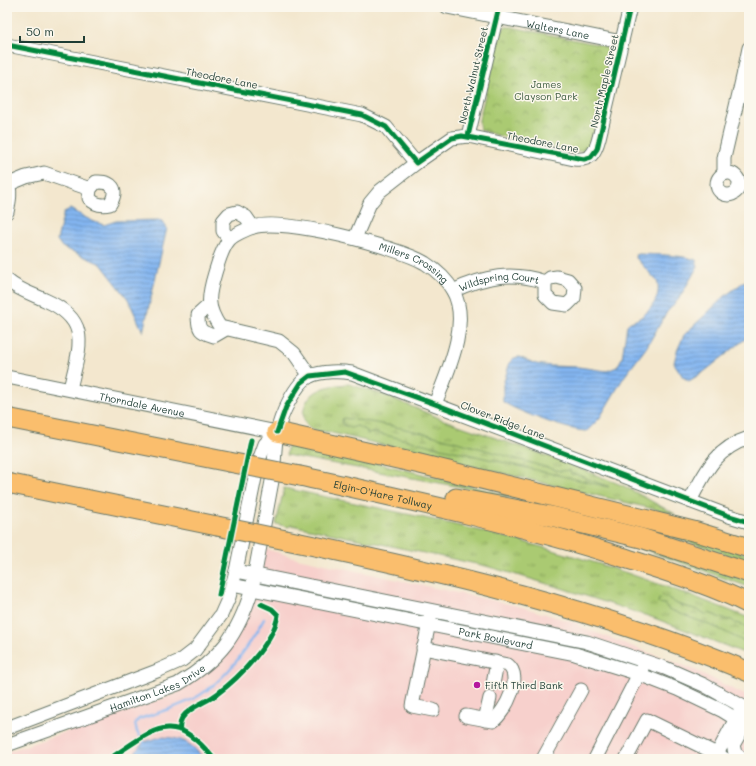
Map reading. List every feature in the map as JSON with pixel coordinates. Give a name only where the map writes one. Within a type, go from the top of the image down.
[{"type":"highway","name":"Elgin-O'Hare Tollway","points":[[7,418],[300,476],[475,515],[554,536],[728,593],[749,604]]},
{"type":"highway","points":[[277,432],[420,464],[697,532],[749,548]]},
{"type":"highway","points":[[300,476],[365,480],[551,516],[641,538],[749,573]]},
{"type":"highway","points":[[7,482],[422,569],[506,589],[590,614],[657,637],[749,672]]},
{"type":"highway","points":[[7,492],[48,491]]},
{"type":"highway","points":[[697,532],[749,539]]},
{"type":"highway","points":[[728,593],[749,598]]},
{"type":"highway","points":[[657,637],[690,659],[749,686]]},
{"type":"street","name":"Walters Lane","points":[[447,7],[498,12],[622,42]]},
{"type":"street","name":"North Maple Street","points":[[591,157],[598,143],[630,7]]},
{"type":"street","name":"North Walnut Street","points":[[355,238],[370,203],[380,191],[453,137],[468,136],[498,12]]},
{"type":"street","name":"Theodore Lane","points":[[7,45],[369,117],[386,127],[416,163]]},
{"type":"street","points":[[724,174],[724,158],[747,73],[749,48]]},
{"type":"street","name":"Theodore Lane","points":[[468,136],[574,159],[591,157]]},
{"type":"street","points":[[7,212],[9,202],[8,183],[26,177],[44,173],[90,189]]},
{"type":"street","points":[[253,227],[246,217],[237,212],[229,214],[223,221],[224,231],[229,239],[217,264],[209,293],[209,306],[212,315],[220,327],[279,341],[294,352],[310,376],[301,383],[294,393],[286,407],[277,432],[274,468],[255,574]]},
{"type":"street","name":"Millers Crossing","points":[[229,239],[253,227],[269,225],[284,226],[355,238],[424,262],[442,276],[453,291],[459,317],[458,332],[446,375],[435,404]]},
{"type":"street","name":"Wildspring Court","points":[[453,291],[477,280],[496,276],[523,276],[545,282]]},
{"type":"street","points":[[7,280],[19,289],[62,308],[73,319],[78,333],[79,349],[70,389]]},
{"type":"street","name":"Clover Ridge Lane","points":[[310,376],[345,372],[435,404],[749,522]]},
{"type":"street","name":"Thorndale Avenue","points":[[7,377],[277,432]]},
{"type":"street","points":[[236,571],[258,463],[265,444],[277,432]]},
{"type":"street","points":[[690,501],[706,470],[726,448],[749,438]]},
{"type":"street","name":"Park Boulevard","points":[[236,571],[588,642],[646,661],[704,685],[745,717]]},
{"type":"street","name":"Hamilton Lakes Drive","points":[[7,728],[182,660],[196,650],[221,615],[236,571]]},
{"type":"street","name":"Hamilton Lakes Drive","points":[[7,745],[172,686],[198,672],[223,650],[234,634],[247,607],[255,574]]},
{"type":"street","name":"Park Boulevard","points":[[232,585],[575,654],[677,689],[745,717]]},
{"type":"street","points":[[431,610],[412,706],[433,710]]},
{"type":"street","points":[[423,648],[508,665],[513,669],[515,676],[509,698],[503,711],[493,721],[466,716]]},
{"type":"street","points":[[596,759],[646,661]]},
{"type":"street","points":[[493,684],[496,668],[494,662]]},
{"type":"street","points":[[543,759],[581,690]]},
{"type":"street","points":[[485,720],[490,698]]},
{"type":"street","points":[[626,759],[647,720],[721,757],[745,717]]},
{"type":"street","points":[[741,758],[735,753],[733,744],[745,717]]},
{"type":"shaded area","points":[[266,549],[297,558],[522,607],[579,624],[578,626],[693,669],[749,697],[749,759],[7,759],[7,752],[176,694],[241,629]]},
{"type":"green space","name":"James Clayson Park","points":[[505,27],[601,45],[610,50],[612,56],[591,144],[587,151],[567,150],[532,143],[486,132],[480,129],[479,120],[500,34]]},
{"type":"green space","points":[[349,384],[384,395],[444,420],[556,459],[624,486],[675,514],[310,429],[304,421],[303,415],[305,405],[311,396],[324,388]]},
{"type":"green space","points":[[343,418],[398,427],[560,471],[570,470],[571,474],[576,474],[609,487],[394,437],[374,433],[367,434],[367,431],[357,426],[351,428],[343,425]]},
{"type":"green space","points":[[288,443],[369,461],[556,507],[456,486],[286,455]]},
{"type":"green space","points":[[284,488],[417,516],[516,540],[625,572],[749,618],[749,655],[654,618],[558,587],[486,566],[291,525],[289,527],[276,524]]},
{"type":"green space","points":[[626,524],[723,547],[749,555],[749,562],[699,545]]},
{"type":"green space","points":[[629,544],[749,581],[749,587]]},
{"type":"green space","points":[[668,598],[677,604],[698,610],[707,615],[709,613],[749,627],[749,644],[717,628],[668,609],[664,604],[658,603],[659,599]]},
{"type":"water","points":[[70,209],[92,221],[104,225],[116,221],[161,220],[167,228],[143,332],[128,299],[101,264],[62,247],[57,240],[64,212]]},
{"type":"water","points":[[635,255],[668,255],[689,258],[696,260],[698,266],[678,300],[667,312],[646,348],[624,377],[599,419],[587,431],[579,430],[544,420],[520,411],[503,402],[503,385],[510,362],[514,358],[519,357],[536,364],[607,371],[617,367],[622,358],[627,325],[643,316],[657,298],[657,281],[636,258]]},
{"type":"water","points":[[749,278],[749,336],[705,371],[689,381],[683,377],[674,363],[677,351],[684,335],[725,296]]},
{"type":"water","points":[[161,737],[175,738],[186,742],[204,759],[129,759],[144,742]]},
{"type":"waterway","points":[[144,742],[137,732],[135,723],[139,719],[191,700],[214,685],[234,665],[264,619]]},
{"type":"cycle path","points":[[468,136],[499,7]]},
{"type":"cycle path","points":[[7,45],[362,115],[386,127],[416,163],[452,138],[462,136],[584,159],[591,157],[597,149],[630,7]]},
{"type":"cycle path","points":[[277,432],[286,407],[301,383],[310,376],[345,372],[435,404],[729,516],[749,522]]},
{"type":"cycle path","points":[[219,595],[251,440]]},
{"type":"cycle path","points":[[179,730],[181,719],[185,714],[213,697],[226,687],[245,669],[263,648],[270,636],[278,615],[272,609],[261,604]]},
{"type":"cycle path","points":[[109,759],[138,739],[163,729],[174,729],[186,733],[199,743],[214,759]]},
{"type":"place","name":"Fifth Third Bank","points":[[477,685]]}]
